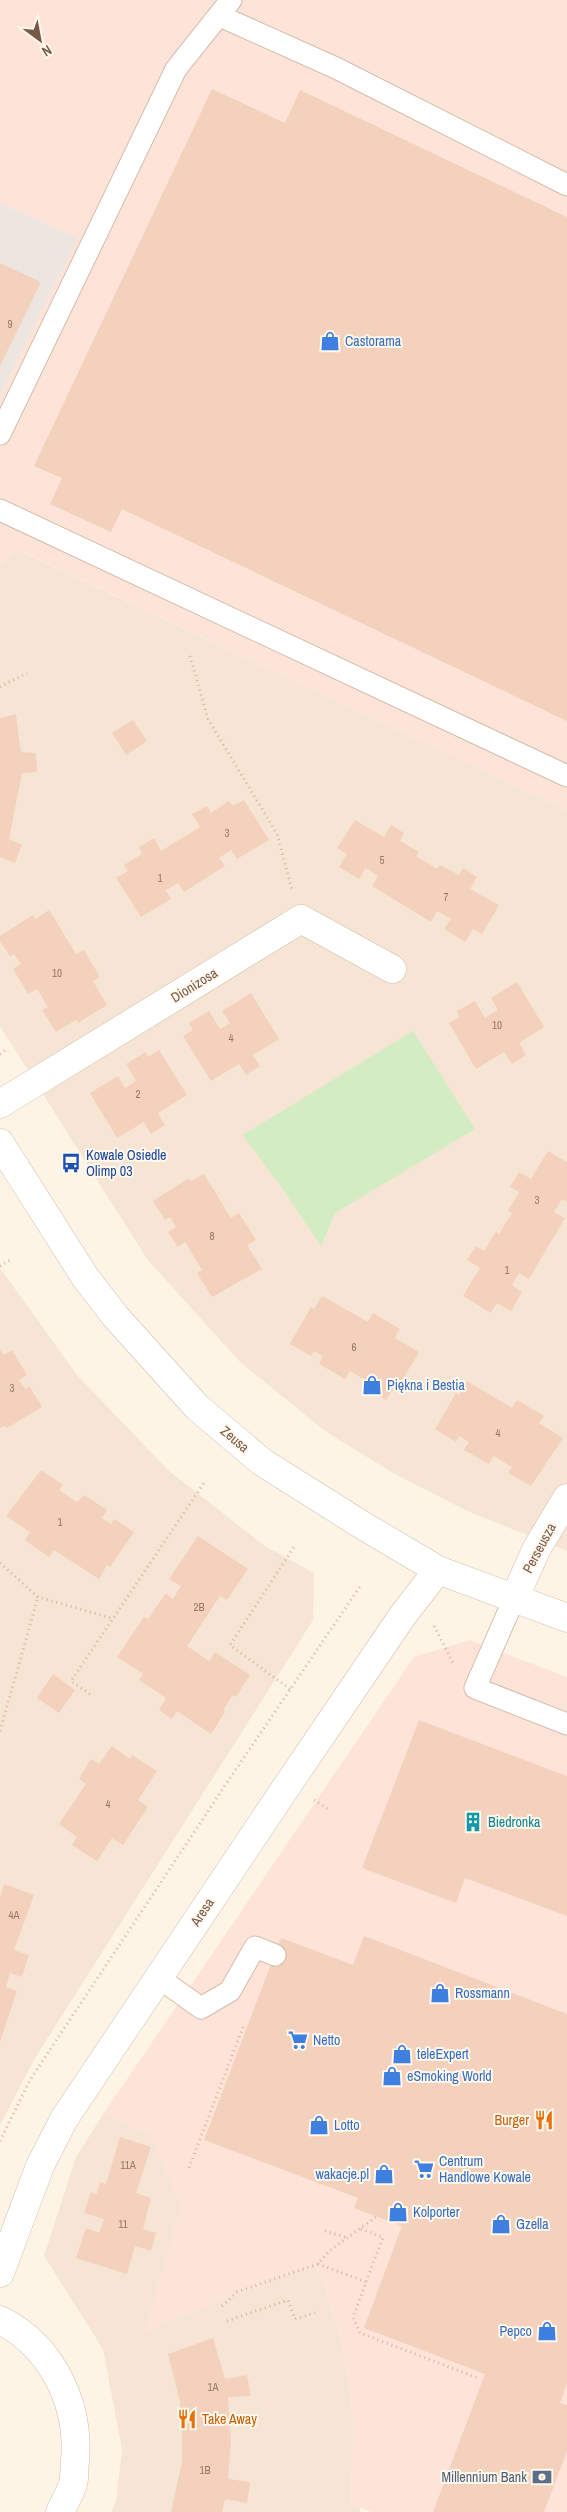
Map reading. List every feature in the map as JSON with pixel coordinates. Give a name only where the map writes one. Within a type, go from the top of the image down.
[{"type":"street","points":[[300,919],[392,968]]},
{"type":"street","name":"Dionizosa","points":[[0,1104],[300,919]]},
{"type":"street","name":"Zeusa","points":[[0,1143],[85,1278],[197,1407],[262,1462],[438,1570],[567,1618]]},
{"type":"street","name":"Perseusza","points":[[514,1599],[537,1548],[567,1498]]},
{"type":"street","name":"Aresa","points":[[0,2273],[40,2166],[64,2119],[403,1615],[438,1570]]},
{"type":"street","points":[[0,2320],[11,2325],[44,2355],[67,2394],[77,2438],[73,2483],[60,2512]]},
{"type":"lane","points":[[0,434],[176,69],[226,8],[336,68],[567,185]]},
{"type":"lane","points":[[0,510],[567,776]]},
{"type":"lane","points":[[514,1599],[475,1688],[567,1724]]},
{"type":"lane","points":[[159,1978],[201,2008],[230,1991],[254,1948],[275,1955]]},
{"type":"path","points":[[190,656],[208,719],[277,834],[300,919]]},
{"type":"path","points":[[0,687],[26,673]]},
{"type":"path","points":[[0,1054],[8,1049]]},
{"type":"path","points":[[0,1266],[12,1259]]},
{"type":"path","points":[[90,1694],[71,1681],[111,1618],[206,1480]]},
{"type":"path","points":[[290,1690],[230,1645],[294,1546]]},
{"type":"path","points":[[0,1563],[38,1597],[111,1618]]},
{"type":"path","points":[[0,2141],[30,2080],[362,1585]]},
{"type":"path","points":[[0,1731],[38,1597]]},
{"type":"path","points":[[434,1626],[456,1669],[475,1688]]},
{"type":"path","points":[[316,1802],[329,1810]]},
{"type":"path","points":[[189,2168],[243,2027]]},
{"type":"path","points":[[222,2306],[237,2292],[318,2264],[329,2251],[377,2216]]},
{"type":"path","points":[[361,2229],[383,2237],[353,2317],[360,2333],[478,2378]]},
{"type":"path","points":[[325,2231],[348,2238]]},
{"type":"path","points":[[318,2264],[366,2282]]},
{"type":"path","points":[[227,2321],[288,2300],[295,2319],[315,2313]]},
{"type":"shaded area","points":[[0,0],[567,0],[567,810],[19,550],[0,565],[0,395],[77,238],[0,203]]},
{"type":"shaded area","points":[[0,203],[78,238],[0,395]]},
{"type":"shaded area","points":[[18,550],[567,810],[567,1551],[467,1511],[393,1473],[325,1431],[240,1362],[147,1259],[0,1026],[0,565]]},
{"type":"shaded area","points":[[0,1268],[77,1375],[169,1471],[265,1546],[314,1573],[313,1620],[35,2058],[0,2125]]},
{"type":"shaded area","points":[[470,1640],[567,1677],[567,2512],[372,2512],[350,2504],[354,2427],[349,2380],[341,2340],[325,2287],[314,2264],[146,2330],[181,2206],[150,2134],[104,2113],[414,1657]]},
{"type":"shaded area","points":[[104,2113],[150,2134],[182,2206],[146,2330],[314,2264],[325,2287],[341,2340],[349,2380],[354,2427],[350,2504],[361,2508],[359,2512],[111,2512],[116,2501],[122,2449],[103,2349],[44,2256],[76,2157]]},
{"type":"green space","points":[[413,1031],[475,1129],[335,1213],[321,1246],[243,1135]]},
{"type":"building","name":"Castorama","points":[[212,89],[285,123],[300,90],[567,217],[567,721],[122,509],[111,532],[50,504],[62,478],[34,466]]},
{"type":"building","points":[[0,263],[41,282],[0,366]]},
{"type":"building","points":[[16,714],[21,752],[36,753],[37,772],[22,773],[9,839],[22,845],[15,863],[0,857],[0,718]]},
{"type":"building","points":[[133,720],[147,741],[126,755],[112,733]]},
{"type":"building","points":[[244,800],[269,840],[237,859],[231,850],[219,858],[225,866],[184,892],[178,883],[166,890],[171,899],[141,917],[116,878],[128,871],[124,865],[142,854],[139,847],[154,838],[161,851],[200,827],[192,814],[207,806],[211,813],[229,801],[233,806]]},
{"type":"building","points":[[355,820],[384,837],[391,825],[404,833],[400,841],[419,852],[416,856],[437,869],[440,865],[459,875],[463,868],[477,877],[470,889],[499,905],[482,934],[473,929],[465,942],[444,929],[451,919],[437,911],[431,922],[372,886],[378,876],[366,868],[359,879],[339,867],[347,854],[337,848]]},
{"type":"building","points":[[49,910],[76,954],[84,950],[100,977],[93,981],[107,1005],[78,1023],[76,1020],[56,1032],[42,1010],[48,1007],[37,989],[28,994],[13,969],[21,964],[14,954],[10,957],[0,941],[0,936],[33,915],[36,919]]},
{"type":"building","points":[[517,982],[544,1027],[519,1043],[526,1055],[512,1064],[504,1052],[476,1069],[449,1023],[459,1017],[457,1011],[475,1001],[485,1018],[498,1010],[491,998]]},
{"type":"building","points":[[251,993],[279,1039],[253,1055],[260,1066],[246,1075],[239,1064],[211,1081],[183,1036],[193,1030],[189,1023],[209,1011],[220,1029],[230,1023],[222,1011]]},
{"type":"building","points":[[159,1050],[187,1095],[158,1113],[165,1125],[151,1134],[144,1122],[117,1138],[90,1093],[118,1076],[125,1088],[136,1081],[126,1064],[146,1052],[148,1057]]},
{"type":"building","points":[[548,1151],[567,1162],[567,1202],[562,1199],[554,1212],[565,1218],[529,1279],[519,1273],[512,1285],[522,1292],[511,1311],[497,1303],[491,1313],[463,1296],[480,1268],[467,1260],[476,1246],[484,1251],[496,1231],[499,1234],[512,1213],[508,1211],[519,1192],[510,1187],[519,1172],[531,1179]]},
{"type":"building","points":[[204,1174],[231,1218],[239,1213],[256,1240],[247,1245],[262,1269],[212,1297],[197,1273],[202,1270],[185,1242],[178,1247],[168,1232],[176,1227],[170,1217],[165,1220],[153,1201],[189,1178],[191,1181]]},
{"type":"building","points":[[322,1296],[368,1322],[373,1313],[400,1329],[395,1338],[419,1352],[401,1382],[398,1380],[386,1400],[364,1387],[367,1381],[350,1371],[345,1379],[319,1364],[323,1356],[314,1351],[311,1356],[290,1344],[311,1307],[314,1309]]},
{"type":"building","points":[[0,1349],[4,1355],[12,1350],[27,1375],[19,1380],[25,1389],[30,1387],[42,1407],[7,1428],[5,1426],[0,1428]]},
{"type":"building","points":[[467,1381],[512,1408],[517,1400],[544,1416],[539,1423],[563,1438],[531,1486],[508,1473],[512,1467],[494,1456],[489,1464],[464,1450],[469,1442],[459,1436],[456,1442],[435,1429],[456,1393],[459,1395]]},
{"type":"building","points":[[41,1470],[63,1485],[59,1490],[77,1502],[84,1495],[107,1510],[102,1518],[111,1524],[114,1519],[134,1532],[110,1567],[107,1565],[99,1579],[54,1550],[49,1557],[25,1540],[30,1532],[6,1516]]},
{"type":"building","points":[[198,1536],[248,1569],[227,1600],[220,1596],[187,1646],[209,1661],[215,1652],[250,1675],[236,1697],[233,1695],[223,1710],[225,1712],[211,1734],[177,1711],[172,1719],[159,1710],[166,1698],[139,1680],[143,1674],[117,1657],[144,1617],[148,1619],[166,1593],[173,1599],[181,1586],[169,1579]]},
{"type":"building","points":[[53,1674],[75,1690],[59,1713],[37,1698]]},
{"type":"building","name":"Biedronka","points":[[419,1720],[567,1776],[567,1916],[465,1878],[456,1903],[362,1868]]},
{"type":"building","points":[[112,1746],[130,1759],[132,1755],[157,1771],[138,1800],[148,1807],[123,1845],[112,1838],[97,1861],[72,1845],[77,1837],[59,1824],[86,1784],[79,1779],[91,1759],[99,1764]]},
{"type":"building","points":[[4,1884],[34,1895],[14,1950],[29,1955],[22,1977],[10,1973],[6,1987],[17,1991],[0,2042],[0,1897]]},
{"type":"building","name":"Centrum Handlowe Kowale","points":[[364,1936],[567,2014],[567,2383],[560,2403],[567,2405],[567,2451],[544,2512],[433,2512],[485,2374],[364,2328],[402,2226],[354,2208],[358,2198],[204,2140],[281,1938],[353,1965]]},
{"type":"building","points":[[120,2137],[151,2147],[136,2193],[151,2198],[143,2229],[156,2233],[151,2251],[135,2246],[127,2274],[76,2258],[86,2228],[99,2233],[104,2219],[84,2213],[91,2192],[97,2194],[100,2182],[106,2184]]},
{"type":"building","points":[[213,2338],[225,2379],[247,2375],[251,2396],[228,2397],[231,2441],[228,2479],[250,2482],[247,2503],[225,2499],[222,2512],[171,2512],[182,2462],[182,2439],[180,2402],[168,2354]]},
{"type":"place","name":"Castorama","points":[[330,341]]},
{"type":"place","name":"Kowale Osiedle Olimp 03","points":[[71,1163]]},
{"type":"place","name":"Piękna i Bestia","points":[[372,1385]]},
{"type":"place","name":"Biedronka","points":[[473,1822]]},
{"type":"place","name":"Rossmann","points":[[440,1993]]},
{"type":"place","name":"Netto","points":[[298,2040]]},
{"type":"place","name":"teleExpert","points":[[402,2054]]},
{"type":"place","name":"eSmoking World","points":[[392,2076]]},
{"type":"place","name":"Burger","points":[[544,2120]]},
{"type":"place","name":"Lotto","points":[[319,2125]]},
{"type":"place","name":"Centrum Handlowe Kowale","points":[[424,2169]]},
{"type":"place","name":"wakacje.pl","points":[[384,2174]]},
{"type":"place","name":"Kolporter","points":[[398,2212]]},
{"type":"place","name":"Gzella","points":[[501,2224]]},
{"type":"place","name":"Pepco","points":[[547,2331]]},
{"type":"place","name":"Take Away","points":[[187,2419]]},
{"type":"place","name":"Millennium Bank","points":[[542,2477]]}]
